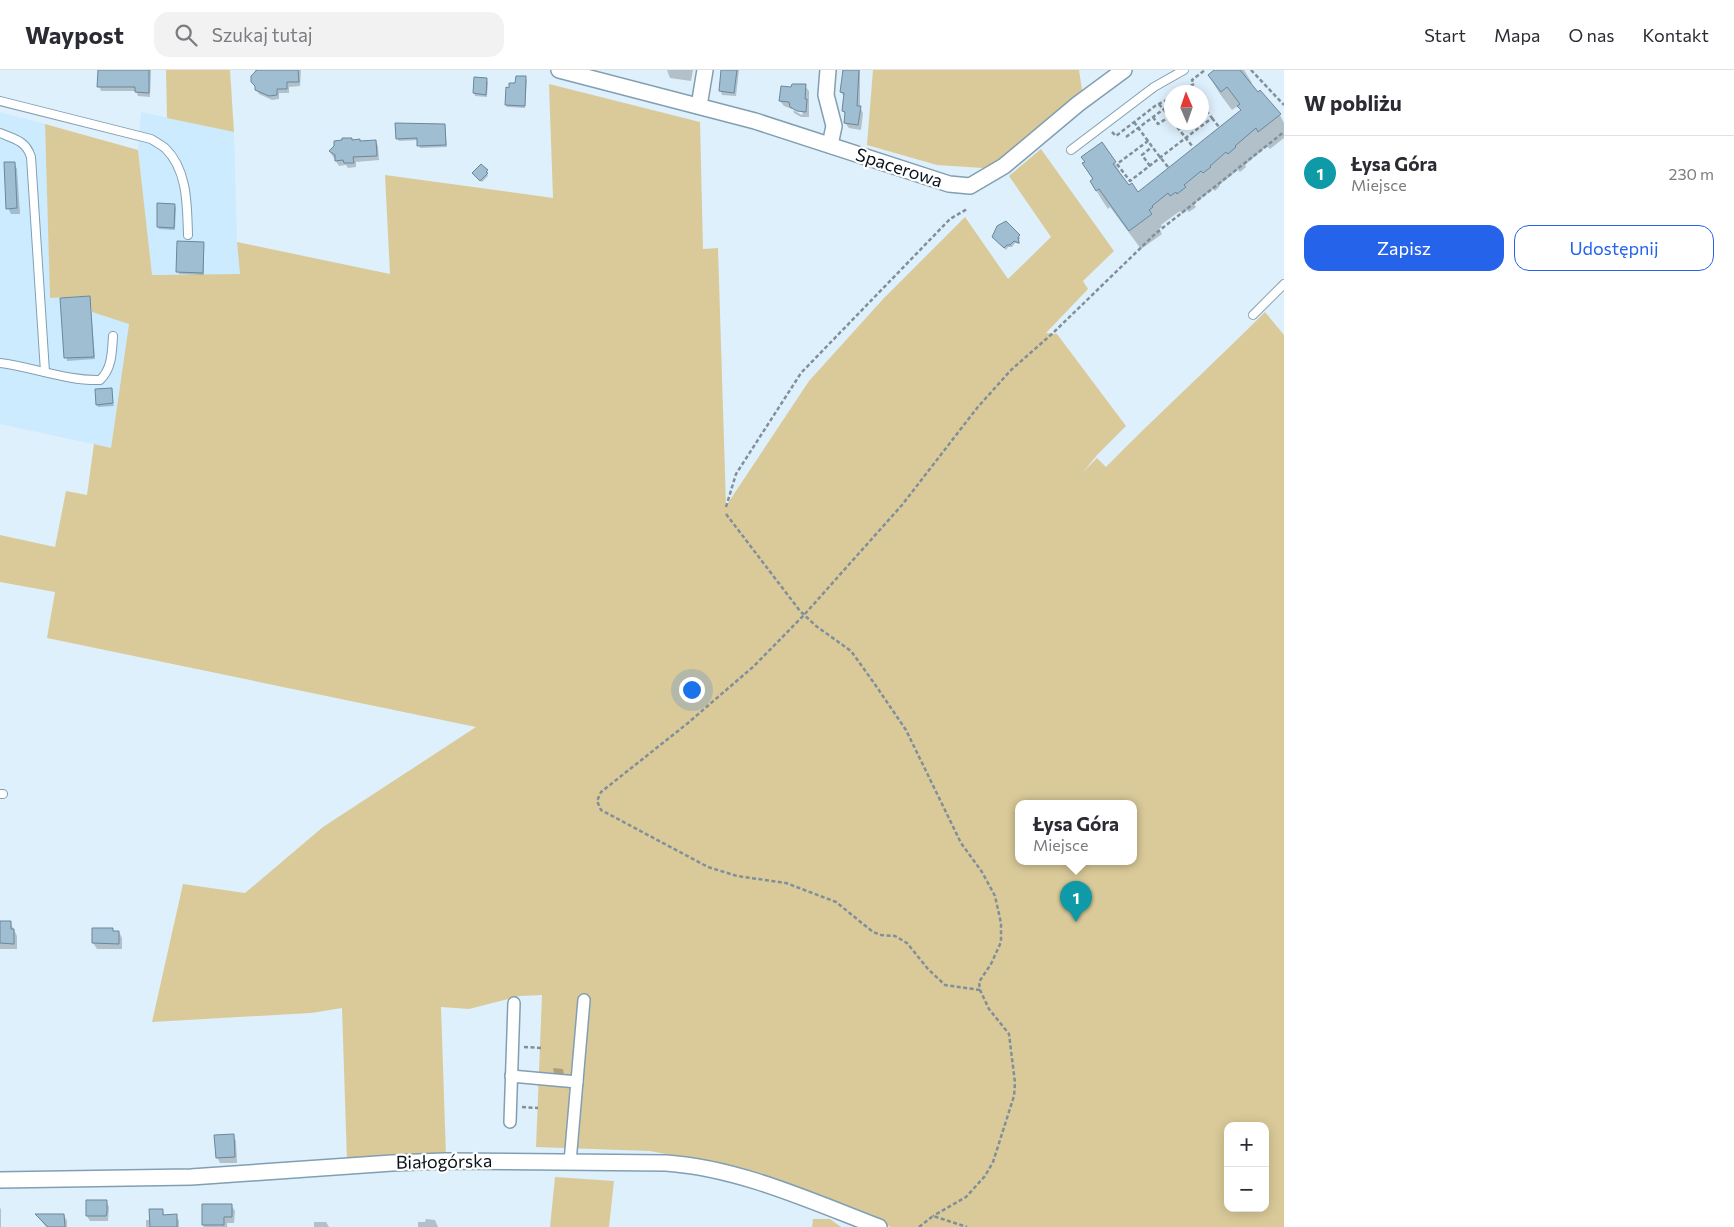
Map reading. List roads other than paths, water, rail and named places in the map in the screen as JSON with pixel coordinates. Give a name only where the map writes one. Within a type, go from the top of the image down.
[{"type":"street","name":"Spacerowa","points":[[559,70],[598,74],[699,106],[755,121],[949,184],[970,186],[1004,166],[1078,104],[1124,70]]},
{"type":"street","points":[[699,106],[704,70]]},
{"type":"street","points":[[828,70],[826,95],[834,126],[830,145]]},
{"type":"street","points":[[570,1162],[584,1000]]},
{"type":"street","points":[[510,1122],[514,1003]]},
{"type":"street","points":[[511,1076],[577,1082]]},
{"type":"street","name":"Białogórska","points":[[0,1180],[191,1177],[392,1163],[472,1161],[666,1163],[702,1167],[791,1193],[879,1227]]},
{"type":"lane","points":[[1072,150],[1154,87],[1184,70]]},
{"type":"lane","points":[[0,101],[151,139],[165,148],[176,162],[182,177],[187,204],[188,235]]},
{"type":"lane","points":[[0,133],[22,142],[29,149],[31,157],[45,372]]},
{"type":"lane","points":[[1254,316],[1284,284]]},
{"type":"lane","points":[[0,363],[84,381],[100,380],[107,374],[112,354],[113,336]]},
{"type":"place","name":"Łysa Góra","points":[[1076,922]]}]
